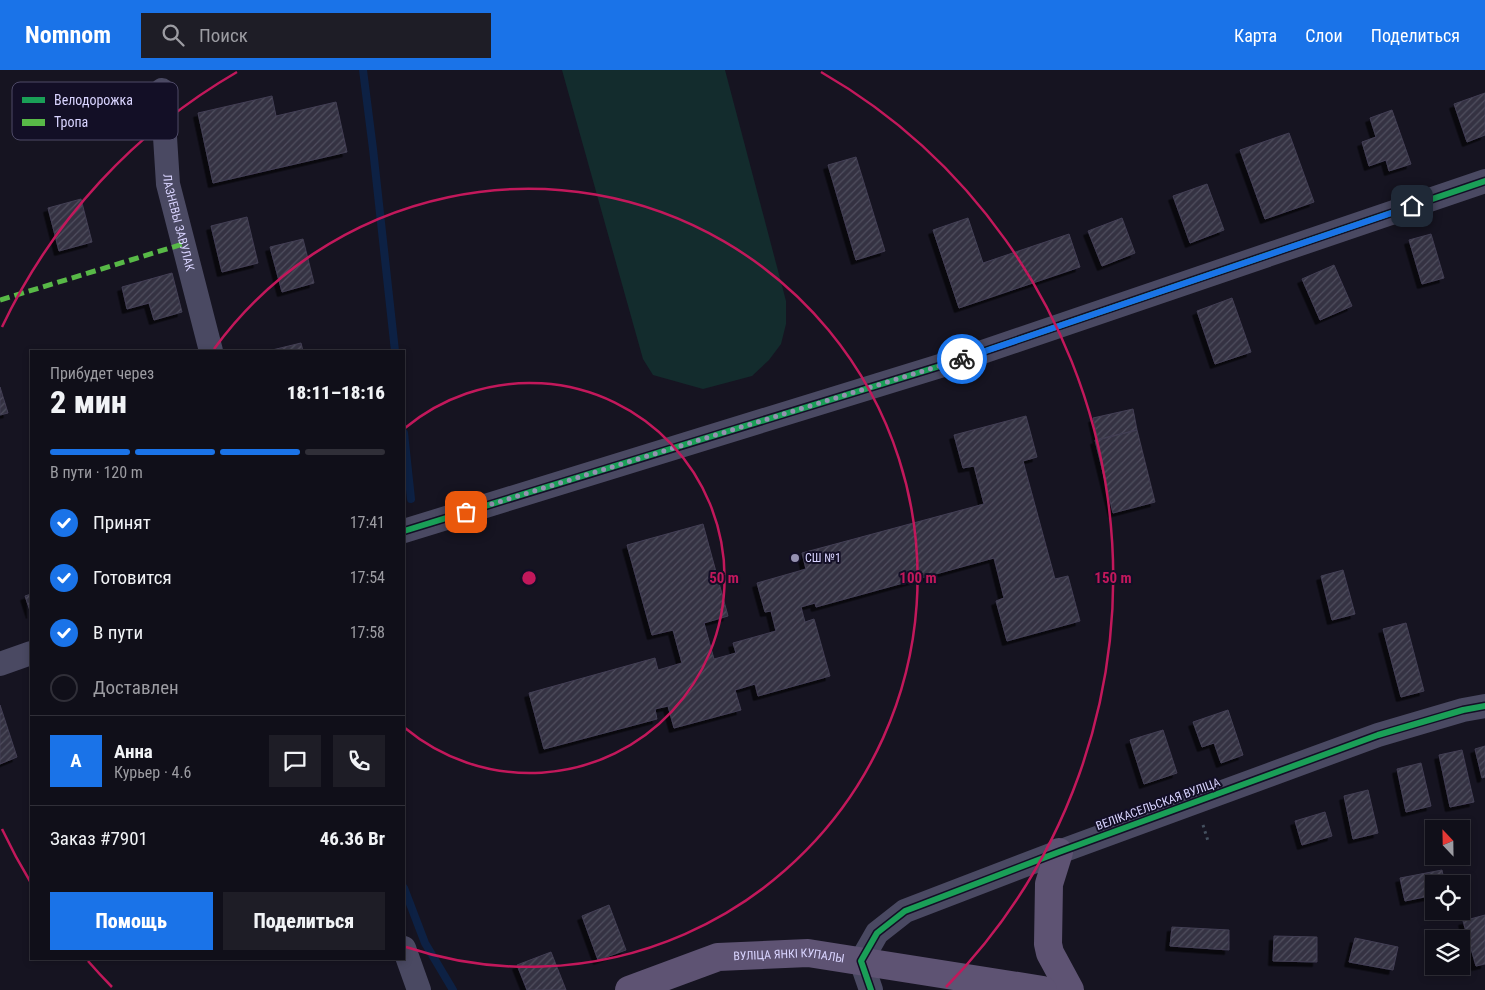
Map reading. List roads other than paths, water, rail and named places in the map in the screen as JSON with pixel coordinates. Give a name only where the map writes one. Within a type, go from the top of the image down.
[{"type":"main road","points":[[1059,852],[1050,884],[1048,944],[1050,953],[1070,990]]},
{"type":"main road","name":"ВУЛІЦА ЯНКІ КУПАЛЫ","points":[[629,990],[718,957],[808,953],[1043,990]]},
{"type":"street","name":"ЛАЗНЕВЫ ЗАВУЛАК","points":[[165,140],[168,184],[211,350]]},
{"type":"street","points":[[405,531],[953,362],[1485,181]]},
{"type":"street","points":[[0,664],[30,653]]},
{"type":"street","name":"ВЕЛІКАСЕЛЬСКАЯ ВУЛІЦА","points":[[861,961],[877,934],[905,911],[1059,852],[1378,735],[1463,710],[1485,706]]},
{"type":"street","points":[[405,951],[419,990]]},
{"type":"street","points":[[861,961],[871,990]]},
{"type":"waterway","points":[[363,70],[395,350]]},
{"type":"waterway","points":[[405,442],[411,499]]},
{"type":"waterway","points":[[405,891],[425,943],[453,990]]},
{"type":"place","name":"СШ №1","points":[[795,558]]}]
